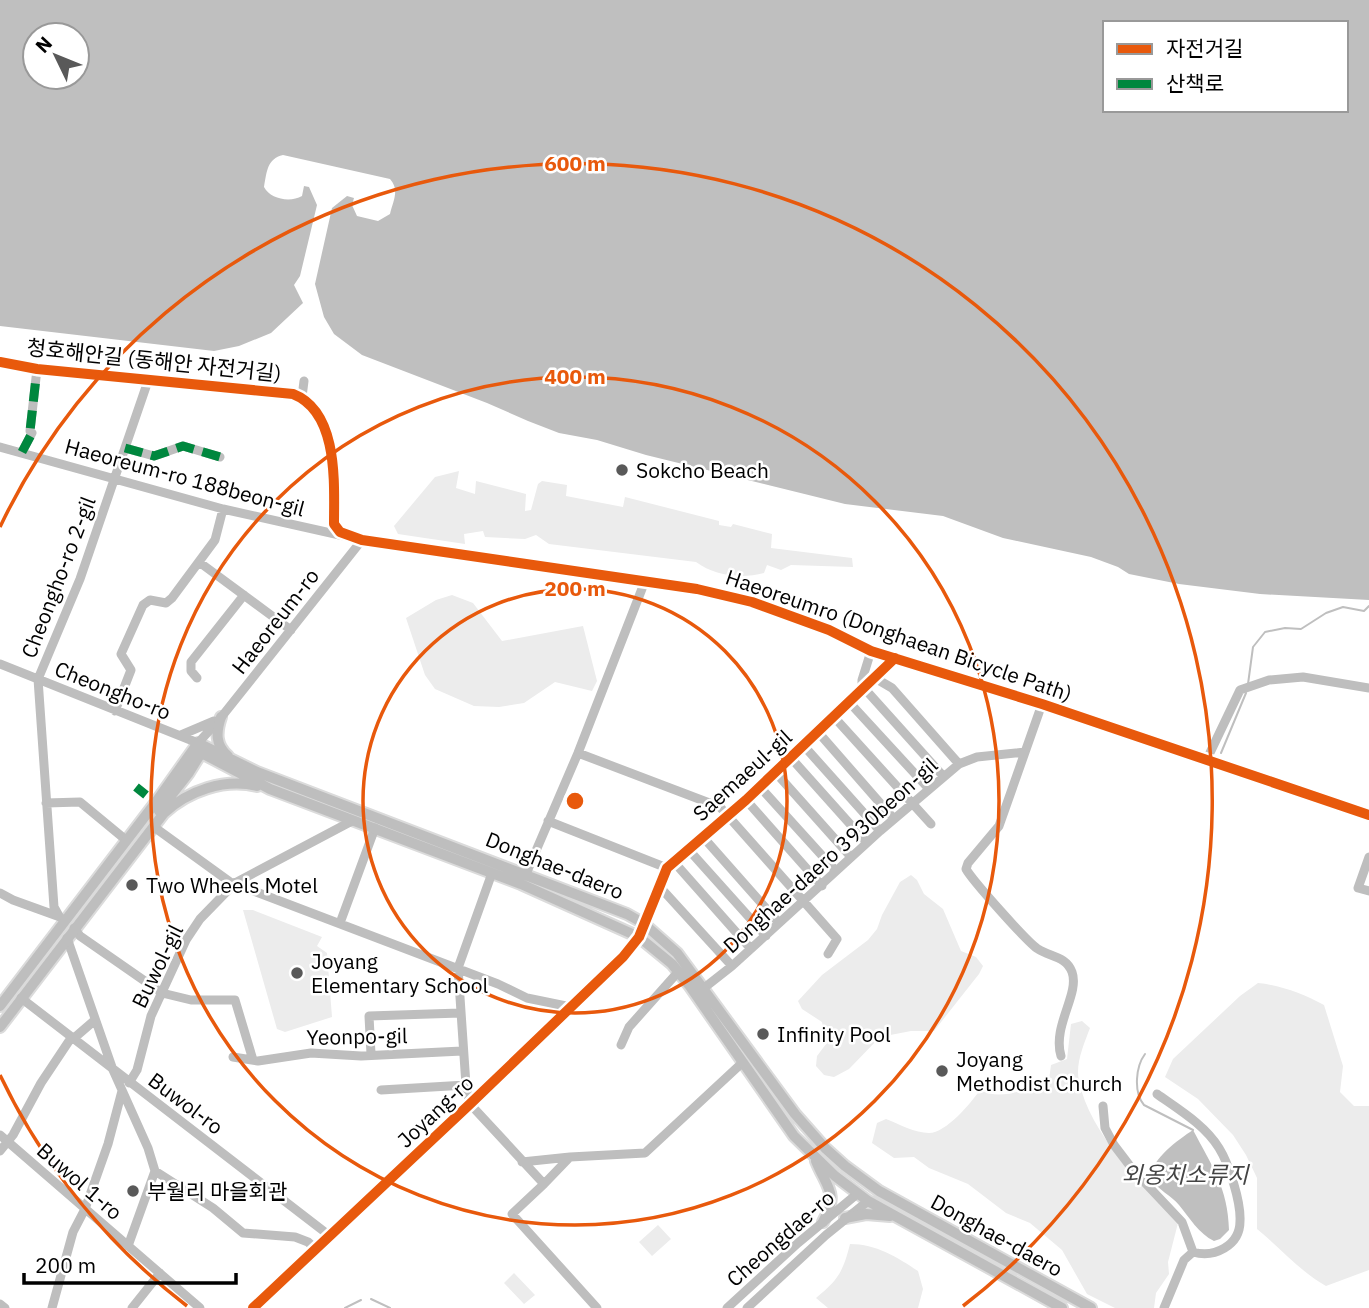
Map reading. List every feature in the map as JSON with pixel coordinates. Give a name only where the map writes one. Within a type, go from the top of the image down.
[{"type":"main road","points":[[219,720],[219,746],[236,762]]},
{"type":"main road","points":[[0,1006],[61,918],[199,748]]},
{"type":"main road","name":"Donghae-daero","points":[[199,748],[494,868],[639,937],[678,972],[794,1136],[815,1158],[868,1201],[1062,1308]]},
{"type":"main road","name":"Donghae-daero","points":[[199,748],[270,789]]},
{"type":"main road","name":"Donghae-daero","points":[[130,857],[141,835],[188,774],[199,748]]},
{"type":"main road","name":"Donghae-daero","points":[[0,1027],[74,928],[177,801],[191,793],[244,783],[270,789],[352,821],[494,868],[526,874],[627,914],[643,923],[677,953],[805,1127],[825,1148],[879,1191],[1091,1308]]},
{"type":"main road","points":[[61,918],[74,928]]},
{"type":"main road","points":[[815,1158],[832,1193],[830,1210],[823,1222]]},
{"type":"main road","points":[[857,1194],[869,1184]]},
{"type":"main road","points":[[868,1201],[879,1191]]},
{"type":"main road","points":[[845,1219],[866,1214],[898,1218]]},
{"type":"street","name":"청호해안길 (동해안 자전거길)","points":[[0,362],[37,369],[302,397],[311,404],[330,448],[334,475],[334,524],[340,532],[362,540]]},
{"type":"street","points":[[22,452],[32,433],[30,431],[37,369]]},
{"type":"street","name":"Cheongho-ro 2-gil","points":[[38,679],[80,579],[149,379]]},
{"type":"street","points":[[302,397],[304,381]]},
{"type":"street","points":[[125,448],[154,456],[183,446],[220,457]]},
{"type":"street","name":"Haeoreum-ro 188beon-gil","points":[[0,447],[223,509],[362,540]]},
{"type":"street","points":[[115,711],[131,670],[121,654],[143,606],[150,600],[166,603],[215,540],[223,509]]},
{"type":"street","name":"Haeoreumro (Donghaean Bicycle Path)","points":[[362,540],[696,589],[752,602],[829,630],[871,651],[1042,704],[1369,815]]},
{"type":"street","name":"Haeoreum-ro","points":[[199,748],[362,540]]},
{"type":"street","points":[[199,562],[291,630]]},
{"type":"street","points":[[526,874],[578,753],[645,582]]},
{"type":"street","points":[[197,678],[191,671],[191,662],[244,595]]},
{"type":"street","points":[[871,651],[862,680],[863,689],[944,777]]},
{"type":"street","name":"Saemaeul-gil","points":[[639,937],[659,886],[671,865],[776,773],[895,658]]},
{"type":"street","name":"Cheongho-ro","points":[[0,664],[177,734],[199,748]]},
{"type":"street","points":[[1207,759],[1240,690],[1269,680],[1303,677],[1369,688]]},
{"type":"street","points":[[874,678],[892,688],[959,764]]},
{"type":"street","points":[[38,679],[54,907],[61,918]]},
{"type":"street","points":[[849,702],[929,789]]},
{"type":"street","points":[[1042,704],[999,827],[968,863],[966,869],[1034,947],[1061,958],[1069,965],[1073,984],[1060,1028],[1058,1044],[1061,1056]]},
{"type":"street","points":[[834,717],[931,824]]},
{"type":"street","points":[[177,734],[219,720]]},
{"type":"street","points":[[818,732],[894,819]]},
{"type":"street","points":[[804,746],[880,831]]},
{"type":"street","name":"Donghae-daero 3930beon-gil","points":[[704,988],[959,764],[977,757],[1025,751]]},
{"type":"street","points":[[578,753],[720,807],[837,939],[828,954]]},
{"type":"street","points":[[791,758],[867,843]]},
{"type":"street","points":[[776,773],[851,858]]},
{"type":"street","points":[[760,787],[836,871]]},
{"type":"street","points":[[746,800],[821,886]]},
{"type":"street","points":[[46,803],[80,802],[126,840]]},
{"type":"street","name":"Buwol-gil","points":[[130,1083],[137,1070],[151,1016],[186,940],[200,919],[235,883],[352,821]]},
{"type":"street","points":[[548,821],[671,865],[751,949]]},
{"type":"street","points":[[154,827],[220,876],[235,883],[458,968],[527,998],[571,1007]]},
{"type":"street","points":[[340,923],[374,828]]},
{"type":"street","points":[[703,837],[779,923]]},
{"type":"street","points":[[688,849],[766,936]]},
{"type":"street","points":[[1369,857],[1358,888],[1369,891]]},
{"type":"street","points":[[494,868],[458,968],[466,1086],[470,1104],[544,1184]]},
{"type":"street","points":[[659,886],[732,966]]},
{"type":"street","points":[[0,893],[61,918]]},
{"type":"street","points":[[74,928],[80,936],[162,993],[191,1000],[235,1000],[253,1060]]},
{"type":"street","points":[[67,937],[113,1070],[148,1148],[155,1171],[128,1245]]},
{"type":"street","name":"Joyang-ro","points":[[253,1308],[571,1007],[623,957],[639,937]]},
{"type":"street","points":[[621,1045],[629,1027],[678,972]]},
{"type":"street","name":"Buwol-ro","points":[[21,998],[330,1236]]},
{"type":"street","points":[[371,1055],[369,1016],[460,1013]]},
{"type":"street","points":[[0,1151],[3,1138],[13,1135],[41,1083],[72,1038],[95,1020]]},
{"type":"street","name":"Yeonpo-gil","points":[[233,1057],[253,1060],[312,1053],[361,1056],[462,1051]]},
{"type":"street","points":[[522,1162],[645,1153],[742,1063]]},
{"type":"street","points":[[381,1090],[466,1086]]},
{"type":"street","points":[[52,1308],[73,1232],[85,1209],[108,1144],[122,1091]]},
{"type":"street","points":[[1157,1094],[1186,1115],[1219,1148],[1229,1170],[1241,1223],[1231,1243],[1217,1253],[1193,1252],[1184,1260],[1164,1308]]},
{"type":"street","points":[[1104,1106],[1105,1128],[1114,1144],[1133,1170],[1182,1222],[1193,1252]]},
{"type":"street","name":"Buwol 1-ro","points":[[3,1138],[200,1308]]},
{"type":"street","points":[[570,1157],[512,1214],[597,1308]]},
{"type":"street","points":[[155,1171],[213,1208],[243,1233],[295,1237],[308,1242],[316,1249]]},
{"type":"street","name":"Cheongdae-ro","points":[[727,1308],[857,1194]]},
{"type":"street","name":"Cheongdae-ro","points":[[747,1308],[868,1201]]},
{"type":"street","points":[[774,1265],[784,1274]]},
{"type":"street","points":[[132,1308],[160,1273]]},
{"type":"street","points":[[183,1308],[190,1300]]},
{"type":"street","points":[[0,1304],[5,1308]]},
{"type":"shaded area","points":[[459,471],[456,488],[475,494],[476,481],[526,494],[525,511],[531,510],[538,484],[542,481],[567,485],[566,496],[623,507],[625,497],[719,521],[719,525],[731,527],[733,524],[772,534],[771,548],[852,558],[853,567],[791,565],[781,570],[767,565],[764,573],[737,576],[711,570],[696,562],[549,544],[536,535],[525,539],[485,537],[483,531],[464,534],[465,544],[398,534],[394,526],[435,477]]},
{"type":"shaded area","points":[[452,595],[473,603],[502,641],[583,626],[597,681],[592,691],[555,682],[524,703],[499,707],[474,706],[435,689],[425,675],[406,618],[436,600]]},
{"type":"shaded area","points":[[911,875],[917,880],[924,894],[943,909],[961,951],[976,957],[983,966],[934,1031],[911,1031],[880,1037],[849,1069],[834,1077],[824,1075],[816,1066],[817,1056],[826,1044],[822,1022],[802,1009],[798,1001],[822,975],[868,940],[877,929],[900,882]]},
{"type":"shaded area","points":[[243,910],[253,910],[322,937],[317,946],[327,953],[332,1017],[285,1032],[277,1029]]},
{"type":"shaded area","points":[[1258,983],[1292,991],[1324,1005],[1343,1066],[1340,1092],[1354,1106],[1369,1106],[1369,1270],[1326,1286],[1299,1267],[1257,1229],[1257,1178],[1246,1155],[1233,1135],[1198,1099],[1165,1077],[1173,1059],[1240,996]]},
{"type":"shaded area","points":[[1082,1021],[1090,1028],[1081,1054],[1078,1074],[1085,1101],[1094,1120],[1120,1158],[1178,1223],[1168,1262],[1169,1274],[1156,1293],[1154,1308],[1115,1308],[1087,1294],[1062,1250],[1030,1223],[1006,1213],[968,1184],[929,1168],[914,1157],[894,1158],[872,1143],[877,1123],[886,1119],[918,1132],[936,1132],[958,1116],[980,1090],[1006,1094],[1049,1080],[1051,1065],[1067,1059],[1071,1024]]},
{"type":"shaded area","points":[[658,1225],[671,1239],[652,1256],[639,1242]]},
{"type":"shaded area","points":[[850,1244],[877,1249],[918,1271],[923,1289],[918,1308],[828,1308],[816,1298],[839,1275]]},
{"type":"shaded area","points":[[514,1273],[535,1295],[524,1304],[504,1283]]},
{"type":"water","points":[[0,0],[1369,0],[1369,600],[1260,594],[1179,584],[1129,574],[1091,557],[1003,538],[943,516],[845,504],[646,455],[597,440],[559,433],[362,355],[334,334],[324,317],[315,284],[332,208],[347,196],[354,198],[352,205],[357,216],[378,221],[390,214],[395,187],[390,179],[283,155],[274,159],[267,171],[264,187],[267,191],[275,197],[297,198],[302,196],[304,186],[309,187],[317,205],[300,276],[294,285],[303,303],[271,333],[239,346],[214,351],[0,326]]},
{"type":"water","name":"외옹치소류지","points":[[1193,1130],[1218,1178],[1226,1202],[1229,1230],[1214,1241],[1199,1230],[1176,1202],[1150,1178],[1155,1163],[1173,1144]]},
{"type":"waterway","points":[[1248,684],[1253,647],[1265,632],[1285,628],[1301,629],[1326,613],[1343,607],[1364,611],[1369,606]]},
{"type":"waterway","points":[[1221,753],[1246,693]]},
{"type":"waterway","points":[[1145,1054],[1137,1079],[1138,1093],[1144,1105],[1193,1130]]},
{"type":"waterway","points":[[371,1299],[390,1308]]},
{"type":"waterway","points":[[345,1308],[361,1300]]},
{"type":"marked path","points":[[22,452],[32,433],[30,431],[37,369]]},
{"type":"marked path","points":[[125,448],[154,456],[183,446],[220,457]]},
{"type":"marked path","points":[[136,787],[146,795]]},
{"type":"cycle path","points":[[0,362],[37,369],[293,394],[308,403],[319,416],[326,432],[333,470],[334,524],[340,532],[362,540],[697,589],[752,602],[829,630],[871,651],[1042,704],[1369,815]]},
{"type":"cycle path","points":[[253,1308],[623,957],[639,937],[667,868],[746,800],[895,658]]},
{"type":"place","name":"Sokcho Beach","points":[[622,470]]},
{"type":"place","name":"Two Wheels Motel","points":[[132,885]]},
{"type":"place","name":"Joyang Elementary School","points":[[297,973]]},
{"type":"place","name":"Infinity Pool","points":[[763,1034]]},
{"type":"place","name":"Joyang Methodist Church","points":[[942,1071]]},
{"type":"place","name":"부월리 마을회관","points":[[133,1191]]}]
